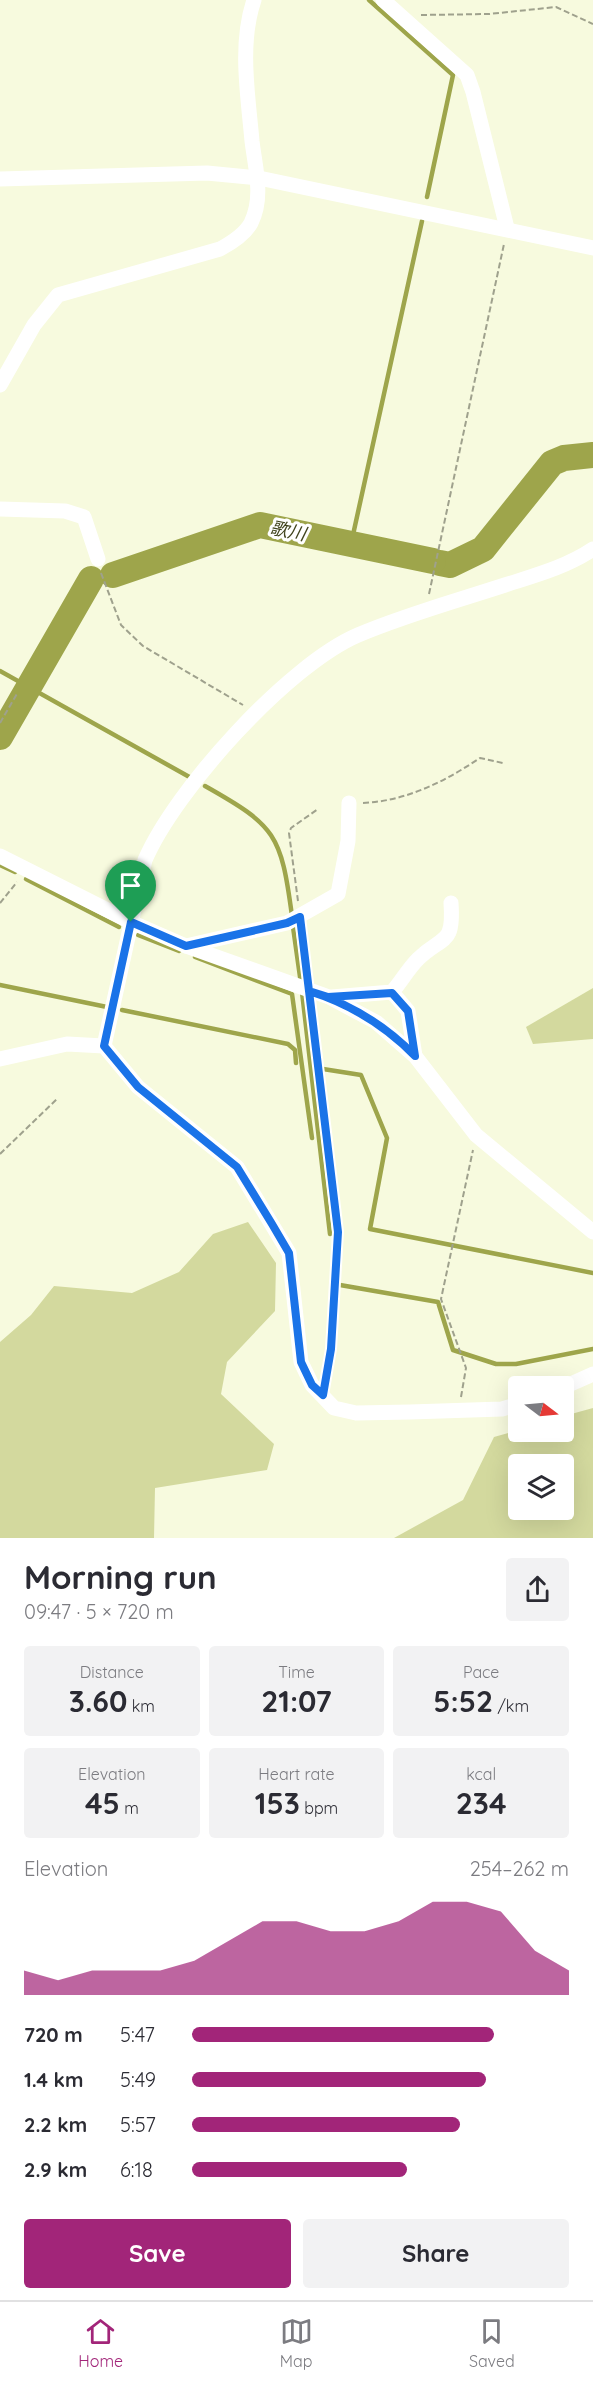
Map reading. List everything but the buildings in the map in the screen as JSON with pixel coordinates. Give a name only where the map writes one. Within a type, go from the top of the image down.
[{"type":"street","points":[[0,385],[34,325],[58,295],[195,257],[233,242],[251,223],[259,178],[252,142],[245,52],[246,26],[254,0]]},
{"type":"street","points":[[383,0],[467,75],[507,228]]},
{"type":"street","points":[[0,179],[207,173],[259,178],[507,228],[593,248]]},
{"type":"street","points":[[0,508],[65,511],[84,517],[98,559]]},
{"type":"street","points":[[104,1046],[145,860],[156,835],[193,784],[256,713],[301,669],[357,635],[560,568],[593,549]]},
{"type":"street","points":[[186,946],[287,923],[338,894],[348,841],[348,803]]},
{"type":"street","points":[[0,856],[131,922],[186,946],[328,997],[376,1022],[415,1056],[476,1135],[593,1232]]},
{"type":"street","points":[[328,997],[392,993],[419,958],[446,939],[451,929],[451,903]]},
{"type":"street","points":[[392,993],[408,1011],[415,1056]]},
{"type":"street","points":[[0,1059],[67,1044],[104,1046],[138,1087],[237,1167],[289,1253],[301,1362],[312,1385],[334,1408],[356,1413],[508,1407]]},
{"type":"street","points":[[574,1383],[593,1374]]},
{"type":"path","points":[[405,20],[412,16],[489,14],[556,7],[593,24]]},
{"type":"path","points":[[425,611],[507,228]]},
{"type":"path","points":[[98,559],[105,588],[121,625],[143,646],[256,713]]},
{"type":"path","points":[[0,723],[18,692]]},
{"type":"path","points":[[348,803],[390,802],[464,769],[480,758],[502,763]]},
{"type":"path","points":[[318,809],[291,828],[289,833],[300,917],[304,989],[338,1232],[331,1349],[323,1395]]},
{"type":"path","points":[[0,903],[27,870]]},
{"type":"path","points":[[0,1154],[57,1099]]},
{"type":"path","points":[[459,1410],[466,1368],[441,1299],[476,1135]]},
{"type":"green space","points":[[593,988],[593,1039],[533,1044],[526,1027]]},
{"type":"green space","points":[[248,1222],[276,1263],[275,1311],[227,1362],[221,1394],[274,1444],[267,1470],[155,1488],[154,1538],[0,1538],[0,1342],[31,1315],[54,1286],[132,1293],[179,1272],[213,1234]]},
{"type":"green space","points":[[593,1408],[593,1538],[394,1538],[463,1500],[494,1437],[508,1433],[508,1442],[574,1442],[574,1413]]},
{"type":"waterway","points":[[369,0],[453,75],[427,197]]},
{"type":"waterway","points":[[351,544],[422,221]]},
{"type":"waterway","name":"歌川","points":[[440,563],[450,565],[483,549],[552,463],[564,458],[593,455]]},
{"type":"waterway","name":"歌川","points":[[113,575],[260,525],[433,561]]},
{"type":"waterway","name":"歌川","points":[[0,737],[91,579]]},
{"type":"waterway","points":[[0,671],[193,779]]},
{"type":"waterway","points":[[205,786],[247,812],[271,835],[284,867],[292,916]]},
{"type":"waterway","points":[[0,865],[15,872]]},
{"type":"waterway","points":[[26,879],[119,927]]},
{"type":"waterway","points":[[293,927],[301,984]]},
{"type":"waterway","points":[[138,935],[179,951]]},
{"type":"waterway","points":[[195,957],[292,994],[312,1138]]},
{"type":"waterway","points":[[0,985],[107,1007]]},
{"type":"waterway","points":[[302,992],[330,1234]]},
{"type":"waterway","points":[[122,1010],[288,1044],[295,1050],[296,1063]]},
{"type":"waterway","points":[[323,1069],[361,1075],[387,1138],[370,1229],[593,1273]]},
{"type":"waterway","points":[[340,1285],[438,1302],[453,1350],[496,1364],[516,1364],[593,1349]]},
{"type":"route","points":[[131,922],[104,1046],[138,1087],[237,1167],[289,1253],[301,1362],[312,1385],[323,1395],[331,1349],[338,1232],[329,1174],[309,991],[328,997],[392,993],[408,1011],[415,1056],[376,1022],[345,1004],[309,991],[300,917],[287,923],[186,946],[131,922]]}]
